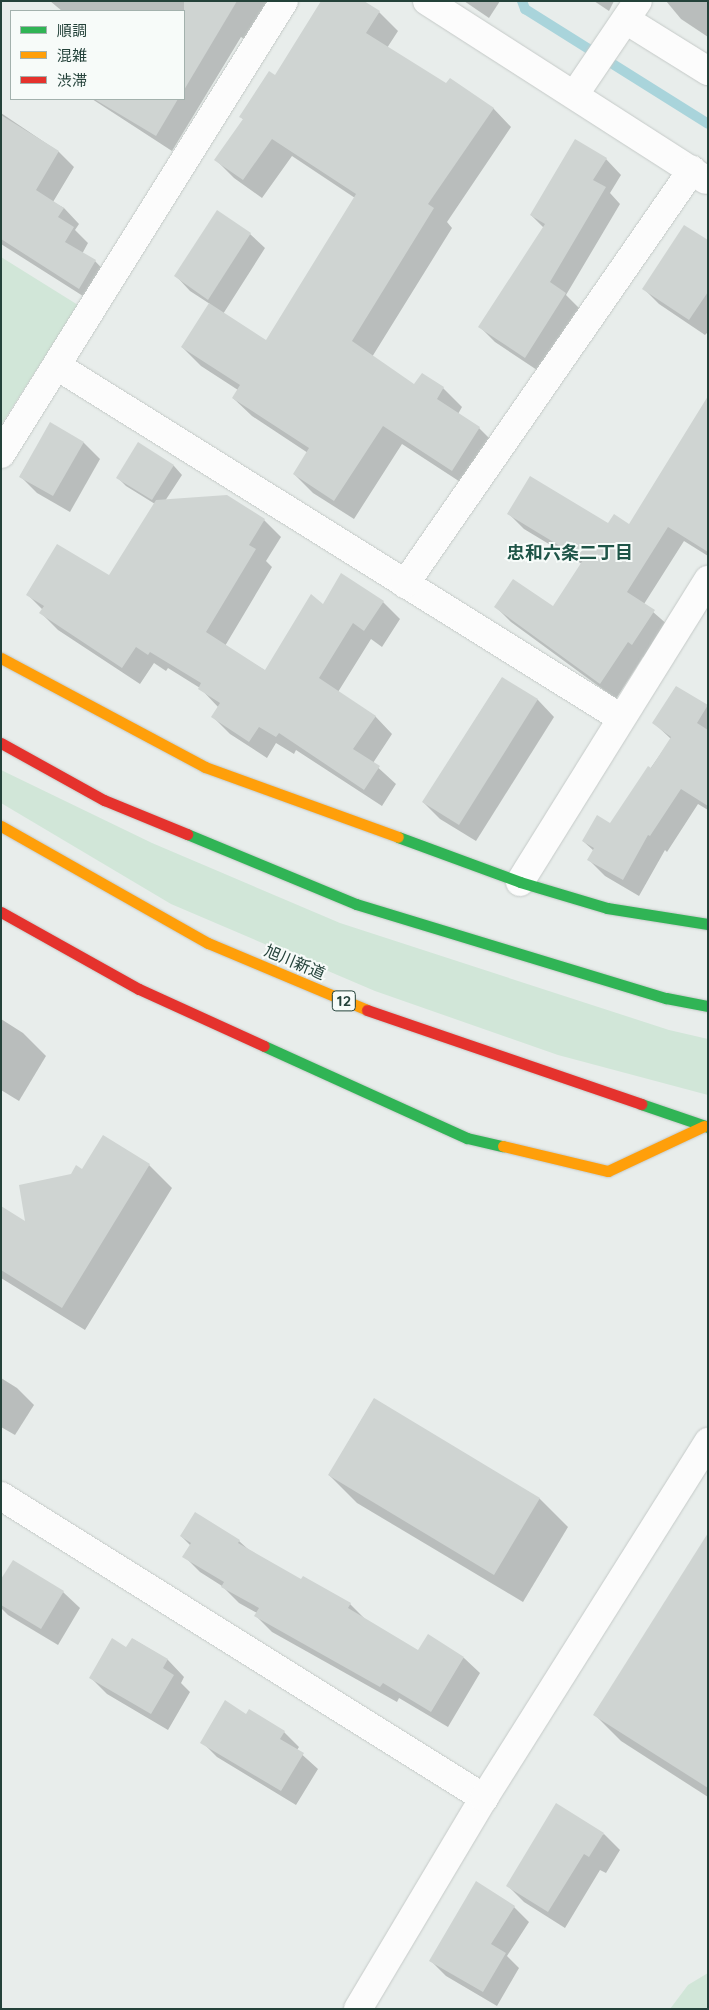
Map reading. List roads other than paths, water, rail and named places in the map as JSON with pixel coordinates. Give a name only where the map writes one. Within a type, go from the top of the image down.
[{"type":"main road","points":[[1,658],[206,767],[520,882],[607,908],[708,924]]},
{"type":"main road","points":[[1,743],[104,800],[356,904],[666,998],[708,1006]]},
{"type":"main road","name":"旭川新道","points":[[1,826],[191,933],[368,1011],[706,1126]]},
{"type":"main road","points":[[1,912],[139,989],[467,1138],[608,1171],[706,1126]]},
{"type":"street","points":[[1,454],[284,1]]},
{"type":"street","points":[[405,584],[700,176],[582,83],[427,1]]},
{"type":"street","points":[[582,83],[632,10],[708,71]]},
{"type":"street","points":[[57,366],[621,718]]},
{"type":"street","points":[[520,882],[708,580]]},
{"type":"street","points":[[358,2009],[484,1798],[708,1442]]},
{"type":"street","points":[[1,1496],[484,1798]]},
{"type":"waterway","points":[[522,1],[525,9],[708,124]]},
{"type":"district","name":"忠和六条二丁目","points":[[570,553]]}]
